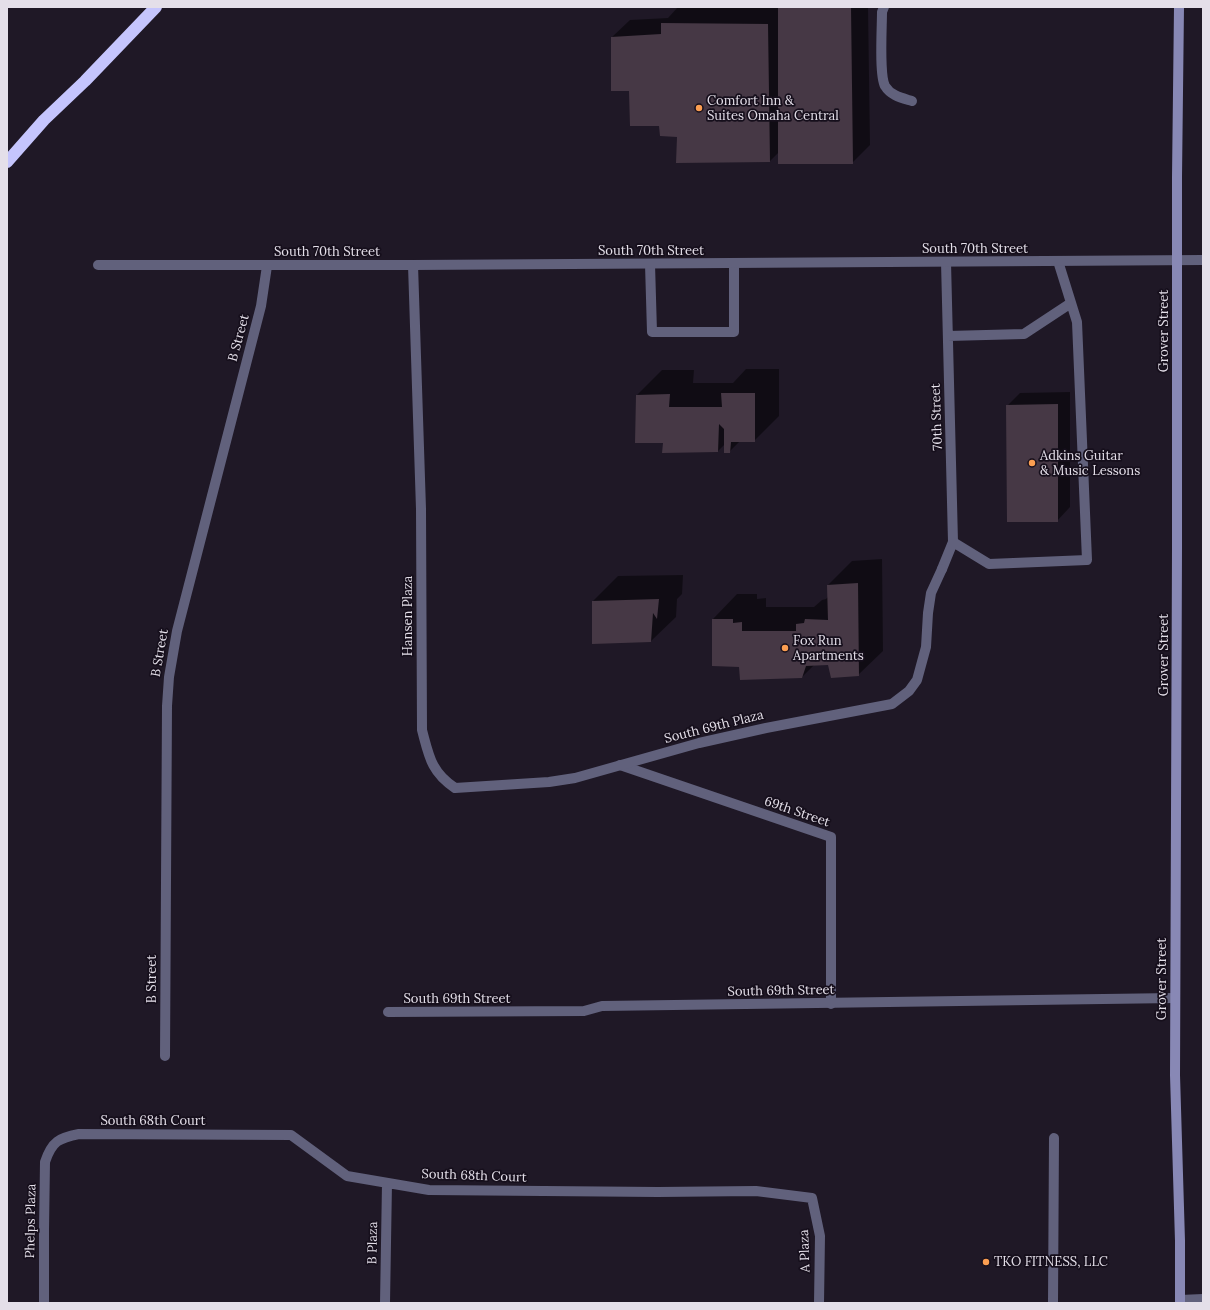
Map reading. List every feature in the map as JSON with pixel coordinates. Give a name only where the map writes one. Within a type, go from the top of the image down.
[{"type":"highway","points":[[7,162],[44,120],[85,81],[156,7]]},
{"type":"main road","name":"Grover Street","points":[[1179,7],[1175,1109],[1180,1241],[1180,1301]]},
{"type":"street","points":[[884,7],[882,12],[882,72],[886,86],[895,96],[912,101]]},
{"type":"street","name":"South 70th Street","points":[[98,265],[267,266],[734,264],[1203,260]]},
{"type":"street","points":[[954,542],[989,564],[1087,560],[1077,322],[1058,261]]},
{"type":"street","name":"70th Street","points":[[942,569],[954,542],[946,262]]},
{"type":"street","points":[[650,264],[652,332],[734,332],[734,264]]},
{"type":"street","name":"Hansen Plaza","points":[[413,265],[421,509],[422,730],[430,761],[436,771],[455,788],[549,782],[575,778],[620,766]]},
{"type":"street","name":"B Street","points":[[165,1056],[167,714],[169,677],[177,631],[261,306],[267,266]]},
{"type":"street","points":[[948,336],[1024,334],[1071,303]]},
{"type":"street","name":"South 69th Plaza","points":[[620,766],[699,743],[766,728],[892,704],[909,691],[917,680],[926,647],[931,592],[942,569]]},
{"type":"street","name":"69th Street","points":[[620,766],[831,837],[831,1004]]},
{"type":"street","name":"South 69th Street","points":[[388,1012],[584,1011],[602,1006],[1175,998]]},
{"type":"street","name":"South 68th Court","points":[[56,1143],[63,1137],[79,1134],[291,1135],[347,1176],[429,1190],[658,1192],[756,1191],[812,1198]]},
{"type":"street","points":[[1052,1303],[1054,1138]]},
{"type":"street","name":"Phelps Plaza","points":[[44,1303],[45,1162],[49,1152],[56,1143]]},
{"type":"street","name":"B Plaza","points":[[385,1303],[387,1183]]},
{"type":"street","name":"A Plaza","points":[[812,1198],[820,1236],[819,1303]]},
{"type":"street","points":[[1180,1301],[1203,1299]]},
{"type":"building","points":[[778,7],[851,7],[853,164],[778,164]]},
{"type":"building","name":"Comfort Inn & Suites Omaha Central","points":[[661,23],[768,24],[770,162],[676,163],[677,137],[660,136],[659,126],[630,126],[629,91],[611,91],[611,37],[661,34]]},
{"type":"building","points":[[721,393],[755,393],[755,442],[731,442],[730,453],[724,453],[724,429],[719,424],[718,452],[662,453],[663,443],[635,443],[636,395],[670,394],[669,407],[722,407]]},
{"type":"building","name":"Adkins Guitar & Music Lessons","points":[[1058,404],[1058,522],[1007,522],[1006,405]]},
{"type":"building","name":"Fox Run Apartments","points":[[858,583],[859,676],[831,678],[828,665],[806,666],[802,678],[740,680],[739,667],[712,666],[712,619],[733,619],[733,623],[742,622],[742,631],[796,631],[796,624],[804,623],[805,619],[828,620],[827,585]]},
{"type":"building","points":[[659,599],[657,619],[653,613],[651,642],[592,644],[592,601]]},
{"type":"place","name":"Comfort Inn & Suites Omaha Central","points":[[699,108]]},
{"type":"place","name":"Adkins Guitar & Music Lessons","points":[[1032,463]]},
{"type":"place","name":"Fox Run Apartments","points":[[785,648]]},
{"type":"place","name":"TKO FITNESS, LLC","points":[[986,1262]]}]
